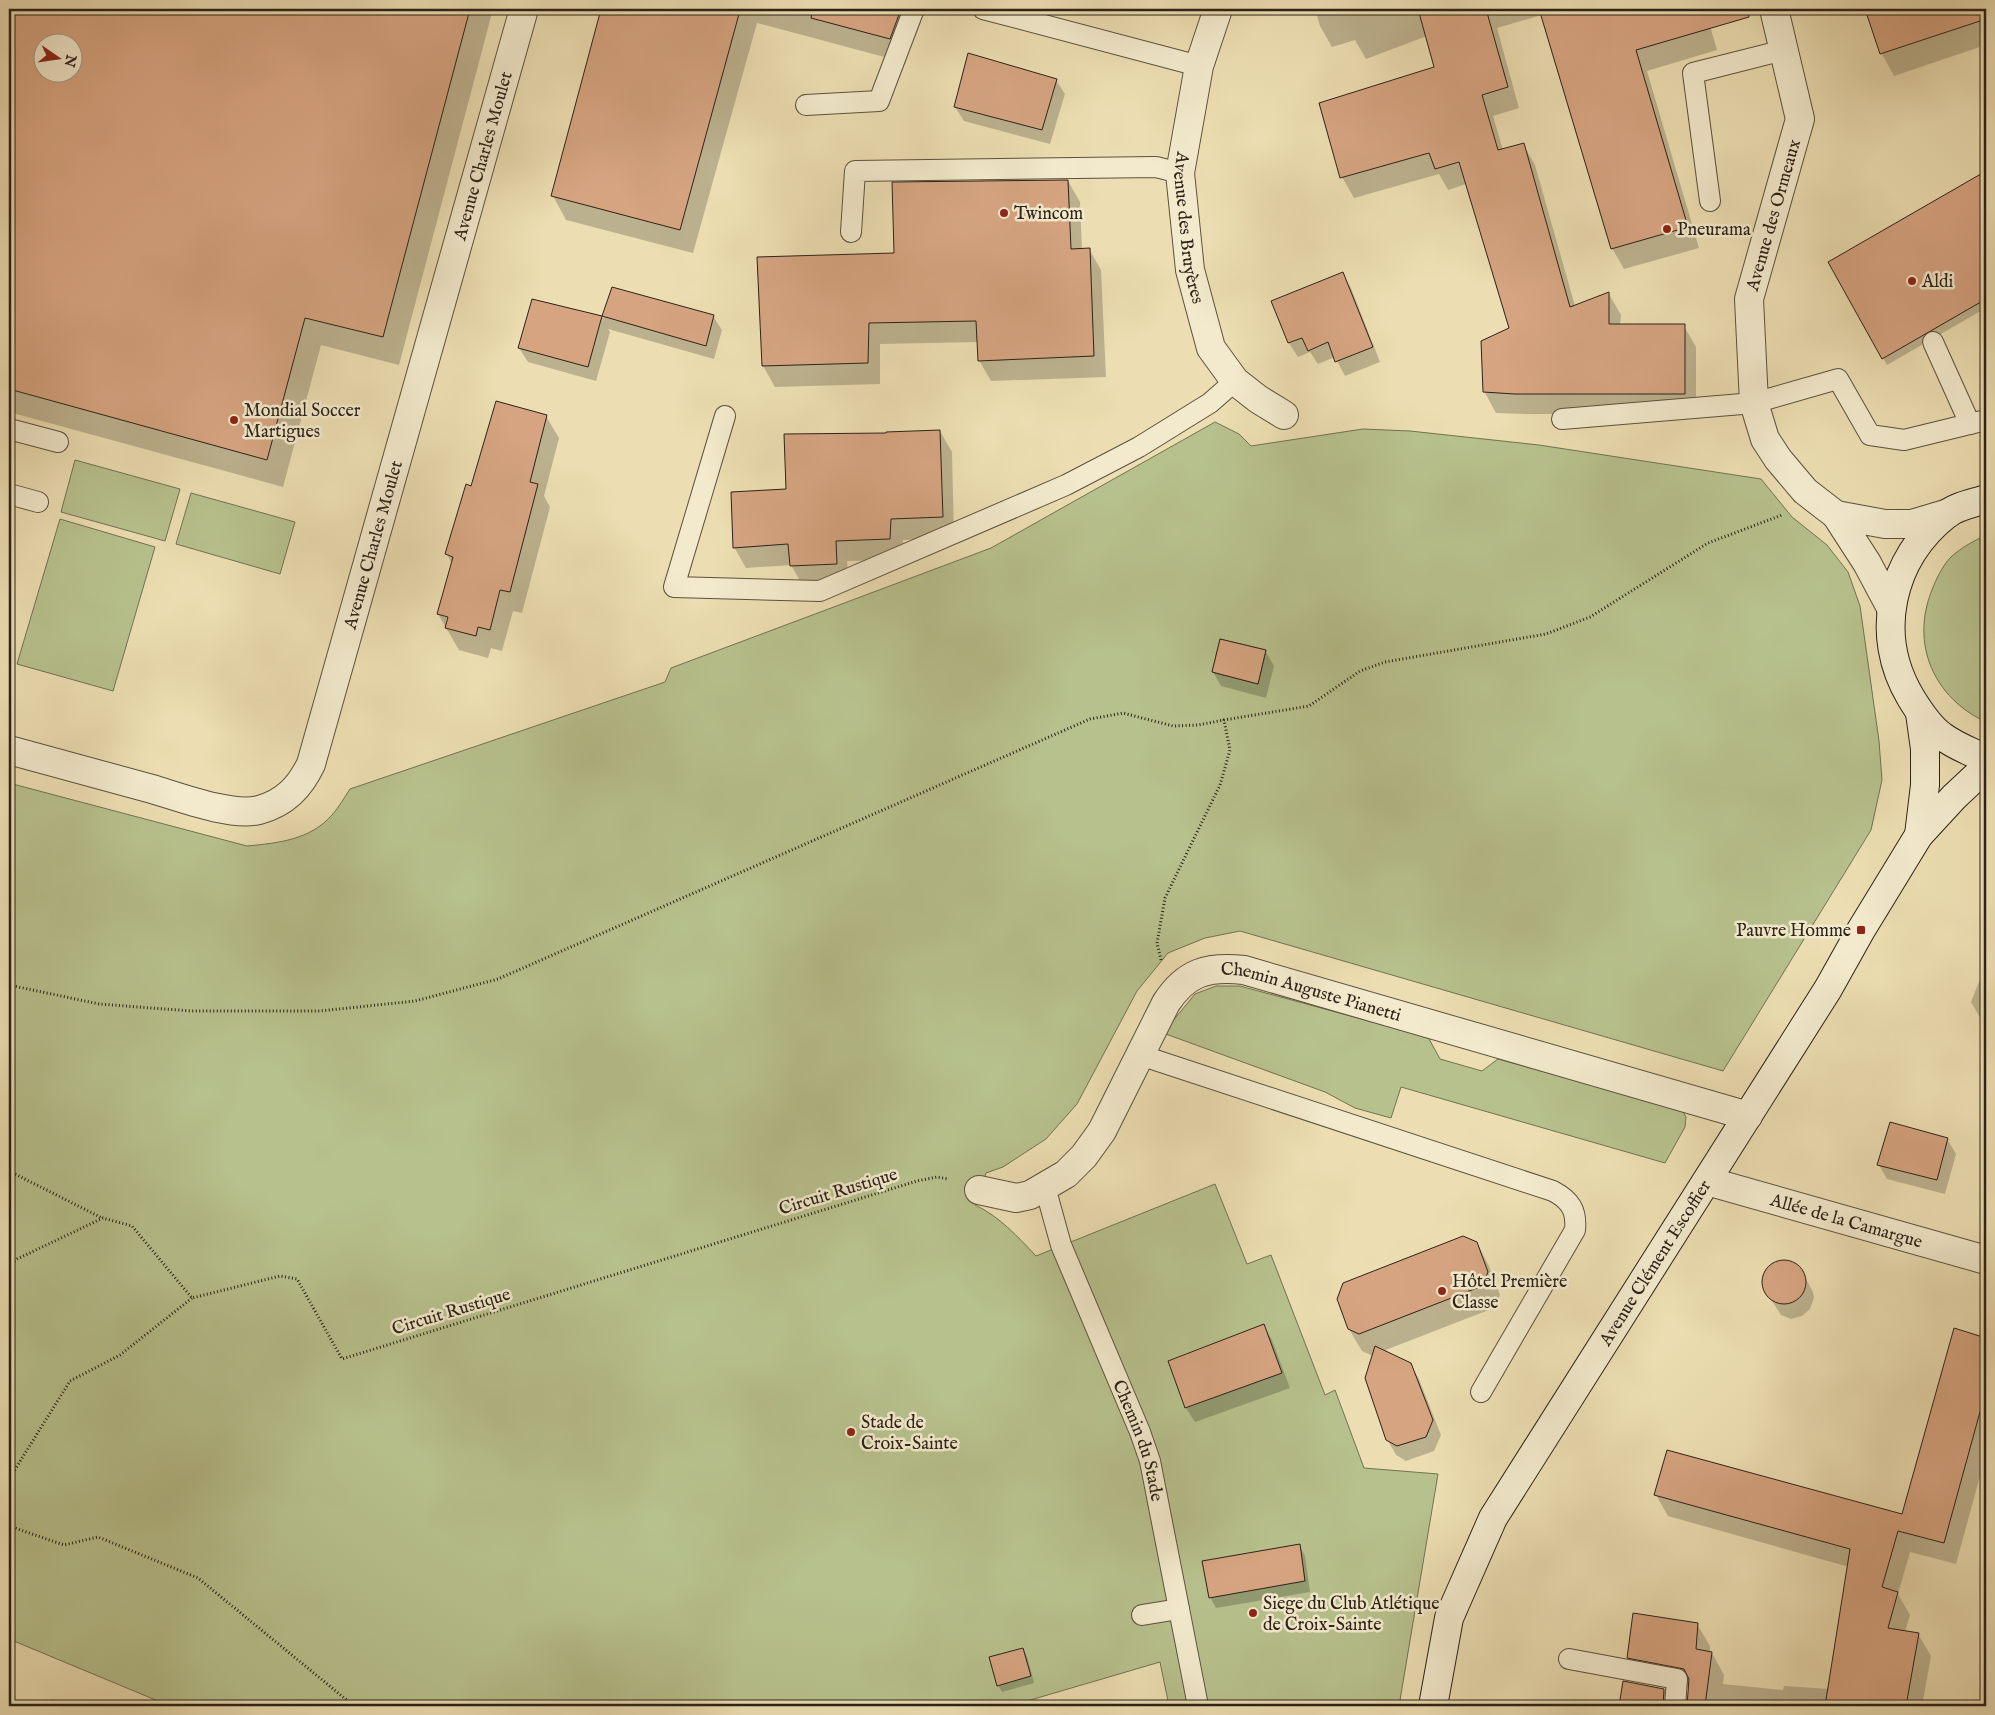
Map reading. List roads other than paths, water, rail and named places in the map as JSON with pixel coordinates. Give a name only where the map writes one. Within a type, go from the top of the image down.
[{"type":"street","name":"Avenue Charles Moulet","points":[[9,750],[185,799],[238,811],[258,810],[275,804],[290,795],[304,780],[314,754],[524,9]]},
{"type":"street","name":"Avenue des Bruyères","points":[[1218,9],[1199,66],[1180,173],[1190,270],[1211,348],[1235,381],[1258,399],[1284,415]]},
{"type":"street","name":"Avenue des Ormeaux","points":[[1774,9],[1800,119],[1749,299],[1754,403],[1765,438],[1778,459],[1806,491],[1836,515],[1867,563],[1891,608]]},
{"type":"street","name":"Avenue des Ormeaux","points":[[1836,515],[1885,524],[1912,524],[1949,513],[1986,498]]},
{"type":"street","points":[[1949,513],[1921,539],[1901,573],[1891,608],[1891,644],[1900,680],[1920,713],[1942,736],[1986,759]]},
{"type":"street","name":"Avenue Clément Escoffier","points":[[1919,835],[1925,776],[1925,749],[1920,713]]},
{"type":"street","name":"Avenue Clément Escoffier","points":[[1433,1706],[1449,1618],[1492,1518],[1748,1116],[1828,988],[1860,930],[1919,835],[1954,797],[1986,767]]},
{"type":"street","name":"Chemin Auguste Pianetti","points":[[979,1190],[1016,1198],[1030,1196],[1066,1174],[1084,1156],[1102,1131],[1176,988],[1191,977],[1208,970],[1224,968],[1244,970],[1748,1116]]},
{"type":"street","name":"Allée de la Camargue","points":[[1707,1181],[1986,1260]]},
{"type":"lane","points":[[806,105],[879,102],[914,9]]},
{"type":"lane","points":[[983,9],[1199,66]]},
{"type":"lane","points":[[1710,201],[1693,73],[1784,50]]},
{"type":"lane","points":[[851,232],[855,170],[1156,167],[1180,173]]},
{"type":"lane","points":[[1562,419],[1754,403],[1838,379],[1870,435],[1904,440],[1978,422],[1933,342]]},
{"type":"lane","points":[[725,416],[674,587],[820,591],[1066,485],[1138,447],[1202,408],[1222,394],[1235,381]]},
{"type":"lane","points":[[9,429],[58,442]]},
{"type":"lane","points":[[9,494],[38,502]]},
{"type":"lane","points":[[1140,1055],[1553,1191],[1564,1197],[1573,1207],[1576,1220],[1575,1230],[1481,1392]]},
{"type":"lane","name":"Chemin du Stade","points":[[1045,1187],[1061,1246],[1140,1432],[1150,1461],[1198,1706]]},
{"type":"lane","points":[[1142,1616],[1180,1609]]},
{"type":"lane","points":[[1569,1659],[1677,1679],[1675,1706]]},
{"type":"place","name":"Twincom","points":[[1004,213]]},
{"type":"place","name":"Pneurama","points":[[1667,229]]},
{"type":"place","name":"Aldi","points":[[1912,281]]},
{"type":"place","name":"Mondial Soccer Martigues","points":[[234,420]]},
{"type":"place","name":"Pauvre Homme","points":[[1861,930]]},
{"type":"place","name":"Hôtel Première Classe","points":[[1442,1291]]},
{"type":"place","name":"Stade de Croix-Sainte","points":[[851,1432]]},
{"type":"place","name":"Siege du Club Atlétique de Croix-Sainte","points":[[1253,1613]]}]
